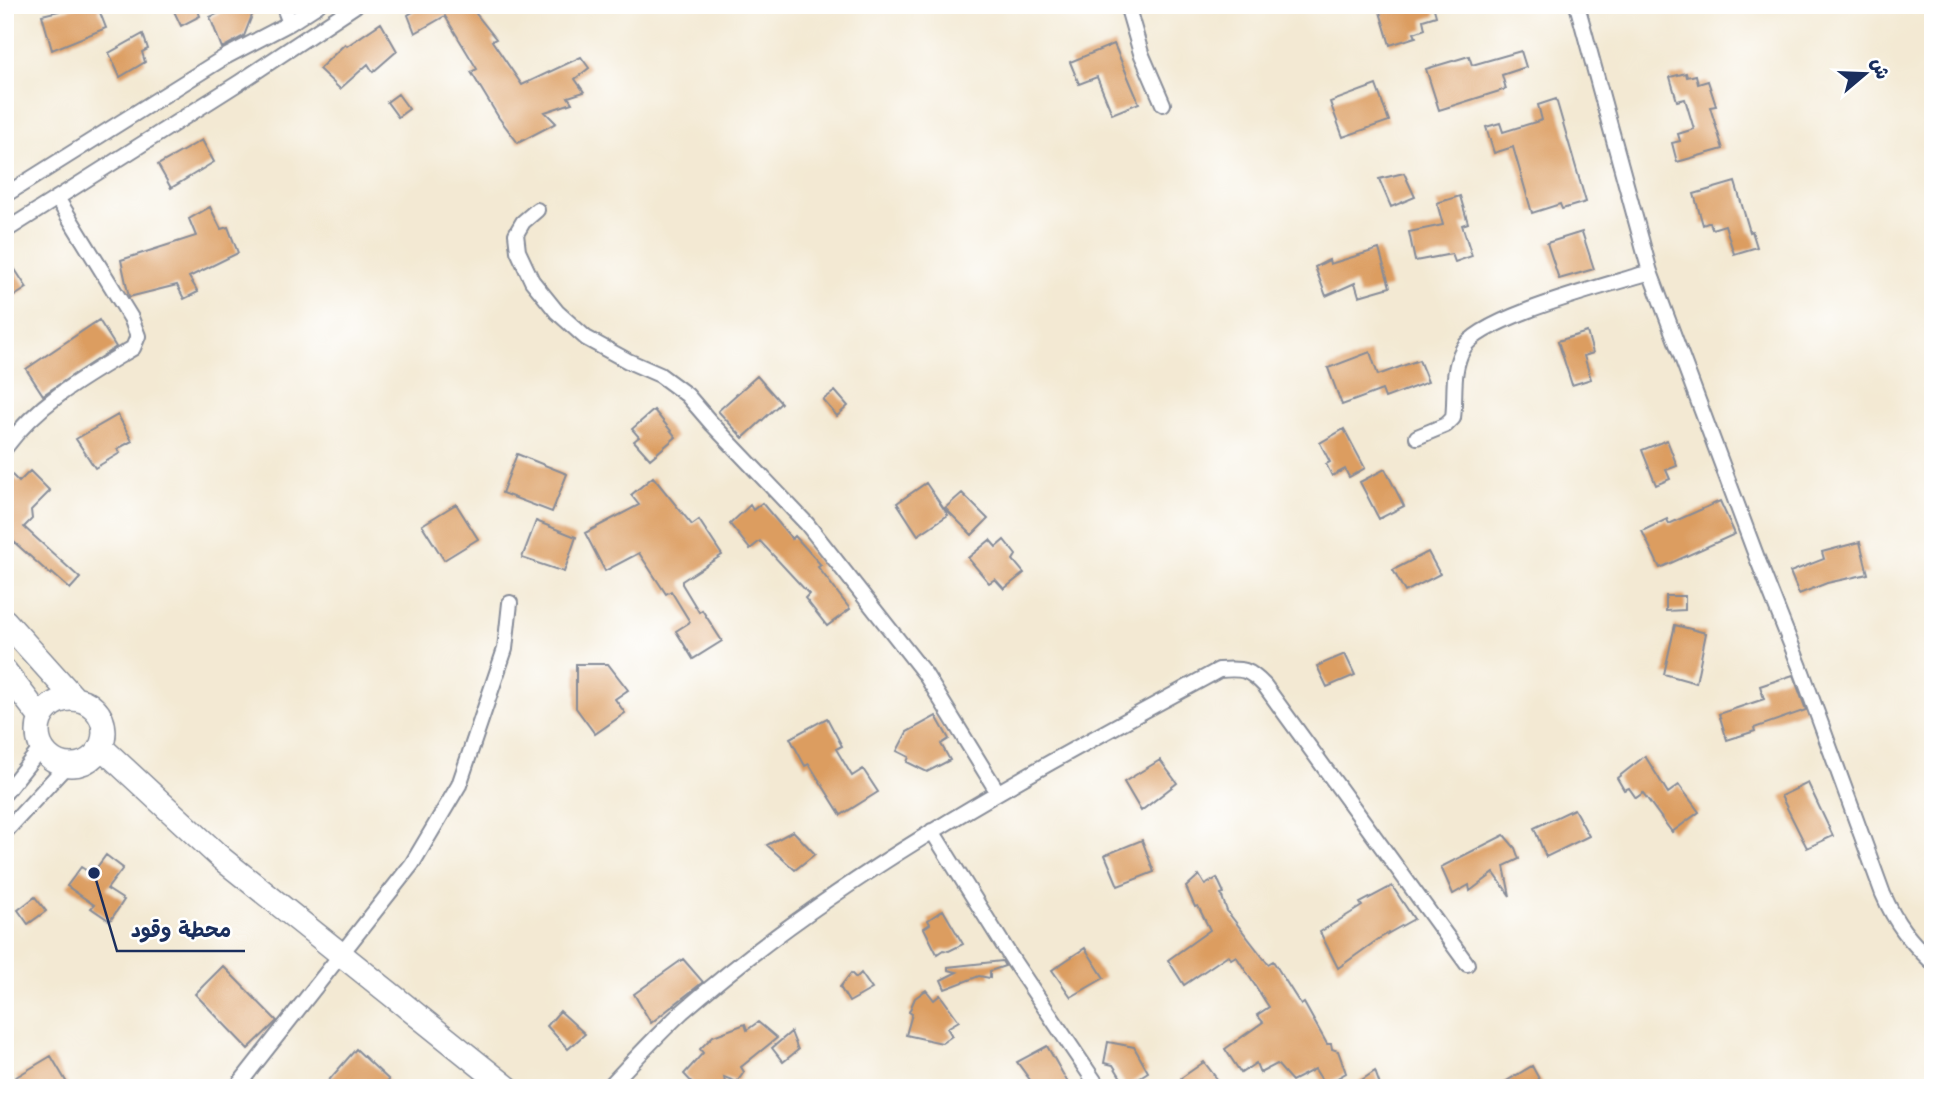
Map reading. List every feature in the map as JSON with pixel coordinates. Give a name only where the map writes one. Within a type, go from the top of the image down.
[{"type":"main road","points":[[5,621],[75,699]]},
{"type":"main road","points":[[5,671],[41,718]]},
{"type":"main road","points":[[75,699],[85,702],[100,717],[103,727],[101,747],[95,756],[86,762],[66,766],[47,757],[41,748],[38,728],[41,718],[55,703],[75,699]]},
{"type":"main road","points":[[101,747],[222,859],[508,1088]]},
{"type":"street","points":[[283,5],[290,23]]},
{"type":"street","points":[[5,195],[225,58],[318,5]]},
{"type":"street","points":[[5,231],[356,5]]},
{"type":"street","points":[[1127,5],[1141,53],[1163,104]]},
{"type":"street","points":[[1577,5],[1650,272],[1883,894],[1906,937],[1933,963]]},
{"type":"street","points":[[5,448],[25,422],[58,394],[133,348],[138,336],[131,318],[57,198]]},
{"type":"street","points":[[537,210],[523,222],[516,234],[518,251],[532,281],[556,312],[586,338],[660,375],[687,395],[807,524],[925,674],[997,791]]},
{"type":"street","points":[[1417,437],[1446,425],[1452,418],[1454,377],[1463,347],[1481,331],[1507,318],[1650,272]]},
{"type":"street","points":[[236,1088],[412,864],[459,785],[505,649],[510,603]]},
{"type":"street","points":[[608,1088],[682,1013],[834,895],[997,791],[1219,670],[1252,672],[1265,686],[1467,964]]},
{"type":"street","points":[[5,793],[41,748]]},
{"type":"street","points":[[5,832],[66,766]]},
{"type":"street","points":[[932,831],[1014,962],[1098,1088]]},
{"type":"building","points":[[84,5],[97,5],[106,28],[52,50],[42,15]]},
{"type":"building","points":[[171,5],[196,5],[200,16],[181,26]]},
{"type":"building","points":[[237,5],[256,5],[244,36],[222,48],[210,17]]},
{"type":"building","points":[[424,5],[469,5],[496,39],[492,41],[522,85],[581,57],[589,68],[575,79],[584,92],[568,97],[572,103],[545,112],[556,123],[518,143],[471,72],[477,69],[445,16],[415,33],[408,15]]},
{"type":"building","points":[[1414,5],[1433,5],[1436,16],[1423,20],[1425,29],[1414,33],[1416,37],[1390,45],[1380,12]]},
{"type":"building","points":[[381,23],[397,51],[373,72],[368,64],[340,89],[319,69],[345,44],[347,46]]},
{"type":"building","points":[[143,34],[148,49],[142,52],[145,62],[120,77],[109,53]]},
{"type":"building","points":[[1114,44],[1139,103],[1112,114],[1097,77],[1079,84],[1070,62]]},
{"type":"building","points":[[1521,51],[1526,67],[1502,75],[1506,89],[1439,110],[1426,69],[1469,56],[1472,65]]},
{"type":"building","points":[[1686,73],[1687,77],[1696,75],[1698,84],[1708,81],[1716,106],[1710,107],[1723,149],[1677,162],[1672,143],[1680,141],[1678,134],[1694,129],[1685,99],[1677,101],[1670,77]]},
{"type":"building","points":[[1376,85],[1389,121],[1343,137],[1330,102]]},
{"type":"building","points":[[398,94],[409,109],[398,117],[387,102]]},
{"type":"building","points":[[1556,99],[1586,202],[1562,209],[1560,204],[1532,213],[1513,147],[1494,153],[1486,127],[1500,123],[1503,132],[1542,120],[1538,105]]},
{"type":"building","points":[[202,140],[214,162],[171,188],[158,165]]},
{"type":"building","points":[[1404,173],[1415,197],[1391,207],[1379,179]]},
{"type":"building","points":[[1735,182],[1757,247],[1734,254],[1725,225],[1712,229],[1710,222],[1703,225],[1694,194]]},
{"type":"building","points":[[1460,196],[1468,223],[1462,225],[1472,256],[1455,262],[1452,254],[1415,261],[1409,232],[1443,225],[1437,203]]},
{"type":"building","points":[[210,207],[221,229],[228,227],[238,253],[189,277],[198,292],[184,299],[177,285],[129,297],[121,260],[196,236],[189,219]]},
{"type":"building","points":[[1582,232],[1594,269],[1559,279],[1547,243]]},
{"type":"building","points":[[1379,249],[1390,287],[1359,296],[1355,283],[1326,296],[1315,267],[1329,260],[1330,264]]},
{"type":"building","points":[[5,254],[27,288],[5,302]]},
{"type":"building","points":[[99,320],[116,347],[43,395],[26,369]]},
{"type":"building","points":[[1587,332],[1593,353],[1584,356],[1591,379],[1572,385],[1558,341]]},
{"type":"building","points":[[1370,352],[1378,375],[1419,360],[1428,382],[1385,398],[1382,390],[1342,405],[1328,368]]},
{"type":"building","points":[[757,376],[781,403],[743,438],[718,411]]},
{"type":"building","points":[[835,391],[848,406],[837,416],[823,400]]},
{"type":"building","points":[[654,410],[676,437],[650,459],[634,441],[639,437],[632,429]]},
{"type":"building","points":[[118,415],[132,441],[117,449],[120,453],[95,468],[76,439]]},
{"type":"building","points":[[1344,429],[1365,468],[1349,477],[1345,469],[1332,476],[1326,464],[1330,462],[1320,443]]},
{"type":"building","points":[[1667,440],[1677,466],[1666,470],[1670,479],[1656,485],[1642,450]]},
{"type":"building","points":[[517,454],[567,474],[552,512],[502,493]]},
{"type":"building","points":[[5,468],[19,482],[30,471],[50,491],[31,510],[32,519],[24,527],[80,578],[70,589],[14,542],[5,554]]},
{"type":"building","points":[[1385,469],[1404,506],[1379,519],[1360,482]]},
{"type":"building","points":[[653,477],[692,525],[699,520],[722,555],[682,581],[699,612],[702,610],[722,641],[693,659],[676,631],[690,622],[671,591],[666,594],[639,553],[605,571],[585,533],[639,505],[631,495]]},
{"type":"building","points":[[926,483],[948,515],[918,535],[897,503]]},
{"type":"building","points":[[962,493],[988,519],[972,535],[945,508]]},
{"type":"building","points":[[1720,501],[1735,534],[1660,568],[1642,531],[1667,519],[1669,524]]},
{"type":"building","points":[[762,503],[792,539],[795,536],[821,565],[818,567],[850,609],[827,626],[805,598],[809,594],[760,541],[750,549],[730,524],[750,505],[753,510]]},
{"type":"building","points":[[456,504],[478,539],[444,560],[422,525]]},
{"type":"building","points":[[536,521],[576,537],[564,572],[522,558]]},
{"type":"building","points":[[990,540],[996,547],[1004,540],[1016,555],[1013,560],[1024,573],[1004,589],[995,579],[989,583],[968,558]]},
{"type":"building","points":[[1860,542],[1868,574],[1827,583],[1799,594],[1790,572],[1824,559],[1822,552]]},
{"type":"building","points":[[1428,552],[1440,574],[1405,592],[1393,570]]},
{"type":"building","points":[[1666,596],[1685,596],[1685,610],[1666,611]]},
{"type":"building","points":[[1675,625],[1706,633],[1696,683],[1664,674]]},
{"type":"building","points":[[1345,654],[1355,675],[1327,687],[1317,666]]},
{"type":"building","points":[[576,664],[608,664],[628,690],[615,699],[625,713],[595,734],[576,708]]},
{"type":"building","points":[[1793,675],[1806,710],[1727,740],[1719,714],[1764,699],[1760,686]]},
{"type":"building","points":[[936,716],[949,739],[941,744],[950,760],[927,772],[907,762],[909,757],[897,751],[907,732]]},
{"type":"building","points":[[827,718],[842,746],[836,749],[852,776],[863,769],[878,792],[841,815],[809,764],[805,766],[790,738]]},
{"type":"building","points":[[1645,756],[1668,793],[1679,785],[1699,812],[1672,832],[1643,793],[1636,798],[1629,788],[1624,790],[1617,778]]},
{"type":"building","points":[[1160,760],[1177,783],[1141,811],[1124,782]]},
{"type":"building","points":[[1808,783],[1833,836],[1807,848],[1781,796]]},
{"type":"building","points":[[1574,809],[1589,836],[1546,857],[1534,828]]},
{"type":"building","points":[[793,831],[815,854],[795,870],[767,845]]},
{"type":"building","points":[[1504,835],[1515,848],[1519,859],[1504,866],[1510,896],[1494,873],[1470,891],[1469,885],[1453,894],[1441,867]]},
{"type":"building","points":[[1142,840],[1154,872],[1118,886],[1105,855]]},
{"type":"building","points":[[106,855],[123,868],[107,889],[124,900],[110,921],[91,908],[94,905],[67,886],[81,867],[92,874]]},
{"type":"building","points":[[1199,875],[1205,885],[1217,878],[1224,893],[1221,894],[1227,911],[1268,964],[1273,961],[1301,1005],[1304,1003],[1327,1044],[1331,1044],[1332,1049],[1338,1051],[1346,1073],[1325,1085],[1315,1069],[1292,1081],[1277,1064],[1260,1073],[1256,1063],[1241,1073],[1225,1049],[1263,1022],[1257,1015],[1269,1007],[1236,956],[1231,959],[1228,955],[1184,985],[1168,960],[1210,930],[1186,887]]},
{"type":"building","points":[[1392,886],[1414,919],[1380,938],[1338,968],[1320,932],[1362,906],[1360,903]]},
{"type":"building","points":[[35,897],[46,911],[28,924],[18,910]]},
{"type":"building","points":[[943,910],[963,944],[937,954],[924,928],[930,924],[928,920]]},
{"type":"building","points":[[1085,948],[1104,978],[1071,997],[1052,970]]},
{"type":"building","points":[[683,959],[703,982],[651,1023],[634,994]]},
{"type":"building","points":[[1002,961],[1005,966],[990,971],[990,978],[979,976],[945,989],[941,980],[957,972],[948,970],[948,967]]},
{"type":"building","points":[[223,966],[277,1021],[248,1049],[195,994]]},
{"type":"building","points":[[851,973],[856,978],[861,973],[872,989],[849,1002],[840,987]]},
{"type":"building","points":[[926,990],[934,1000],[940,995],[959,1021],[947,1028],[952,1036],[942,1043],[906,1035],[912,1014],[909,1012],[915,998]]},
{"type":"building","points":[[560,1011],[585,1034],[568,1049],[547,1026]]},
{"type":"building","points":[[758,1022],[777,1038],[741,1067],[744,1072],[737,1082],[724,1077],[726,1088],[697,1088],[684,1074],[703,1053],[700,1049],[713,1036],[745,1024],[747,1030]]},
{"type":"building","points":[[791,1032],[798,1050],[783,1062],[772,1048]]},
{"type":"building","points":[[1108,1042],[1134,1047],[1148,1072],[1126,1086],[1113,1065],[1104,1063]]},
{"type":"building","points":[[1047,1046],[1071,1088],[1036,1088],[1017,1062]]},
{"type":"building","points":[[356,1049],[389,1080],[384,1088],[322,1088]]},
{"type":"building","points":[[51,1056],[70,1088],[22,1088],[16,1077]]},
{"type":"building","points":[[1204,1062],[1224,1088],[1186,1088],[1181,1078]]},
{"type":"building","points":[[1532,1066],[1544,1088],[1495,1088]]},
{"type":"building","points":[[1375,1071],[1381,1088],[1350,1088]]},
{"type":"place","name":"محطة وقود","points":[[94,873]]}]
